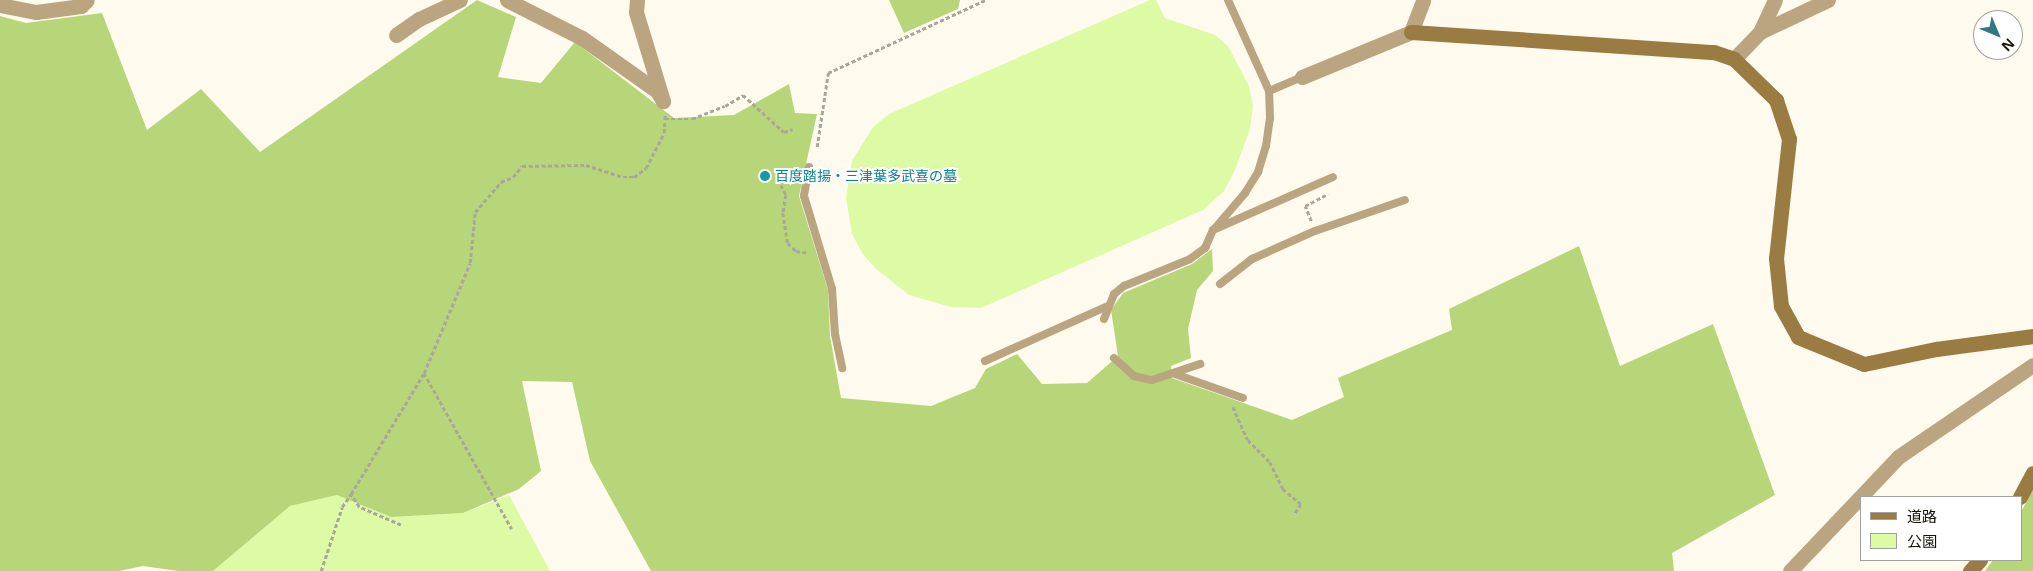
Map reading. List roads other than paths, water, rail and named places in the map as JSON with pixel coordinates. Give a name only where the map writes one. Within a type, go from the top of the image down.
[{"type":"street","points":[[0,5],[36,12],[81,6],[88,0]]},
{"type":"street","points":[[396,35],[419,19],[460,0]]},
{"type":"street","points":[[507,0],[582,38],[657,91],[663,101],[636,12],[637,0]]},
{"type":"street","points":[[1411,32],[1423,0]]},
{"type":"street","points":[[1734,59],[1760,32],[1775,0]]},
{"type":"street","points":[[1760,32],[1828,0]]},
{"type":"street","points":[[1302,76],[1411,32],[1714,52],[1734,59],[1776,100],[1789,139],[1776,258],[1781,306],[1798,337],[1864,364],[1936,349],[2033,336]]},
{"type":"street","points":[[1861,496],[1898,457],[2033,365]]},
{"type":"street","points":[[2021,496],[2033,474]]},
{"type":"street","points":[[1790,571],[1860,497]]},
{"type":"street","points":[[1970,571],[1979,561]]},
{"type":"lane","points":[[1104,319],[1106,307],[1114,294],[1124,286],[1190,259],[1205,248],[1213,230],[1245,193],[1258,172],[1266,146],[1270,118],[1269,92],[1228,0]]},
{"type":"lane","points":[[1269,92],[1302,76]]},
{"type":"lane","points":[[809,167],[804,196],[832,289],[835,334],[842,368]]},
{"type":"lane","points":[[1213,230],[1333,177]]},
{"type":"lane","points":[[1220,284],[1252,259],[1315,231],[1404,200]]},
{"type":"lane","points":[[985,361],[1106,307]]},
{"type":"lane","points":[[1114,358],[1134,376],[1152,380],[1175,374],[1200,364]]},
{"type":"lane","points":[[1175,374],[1240,397]]},
{"type":"place","name":"百度踏揚・三津葉多武喜の墓","points":[[765,176]]}]
